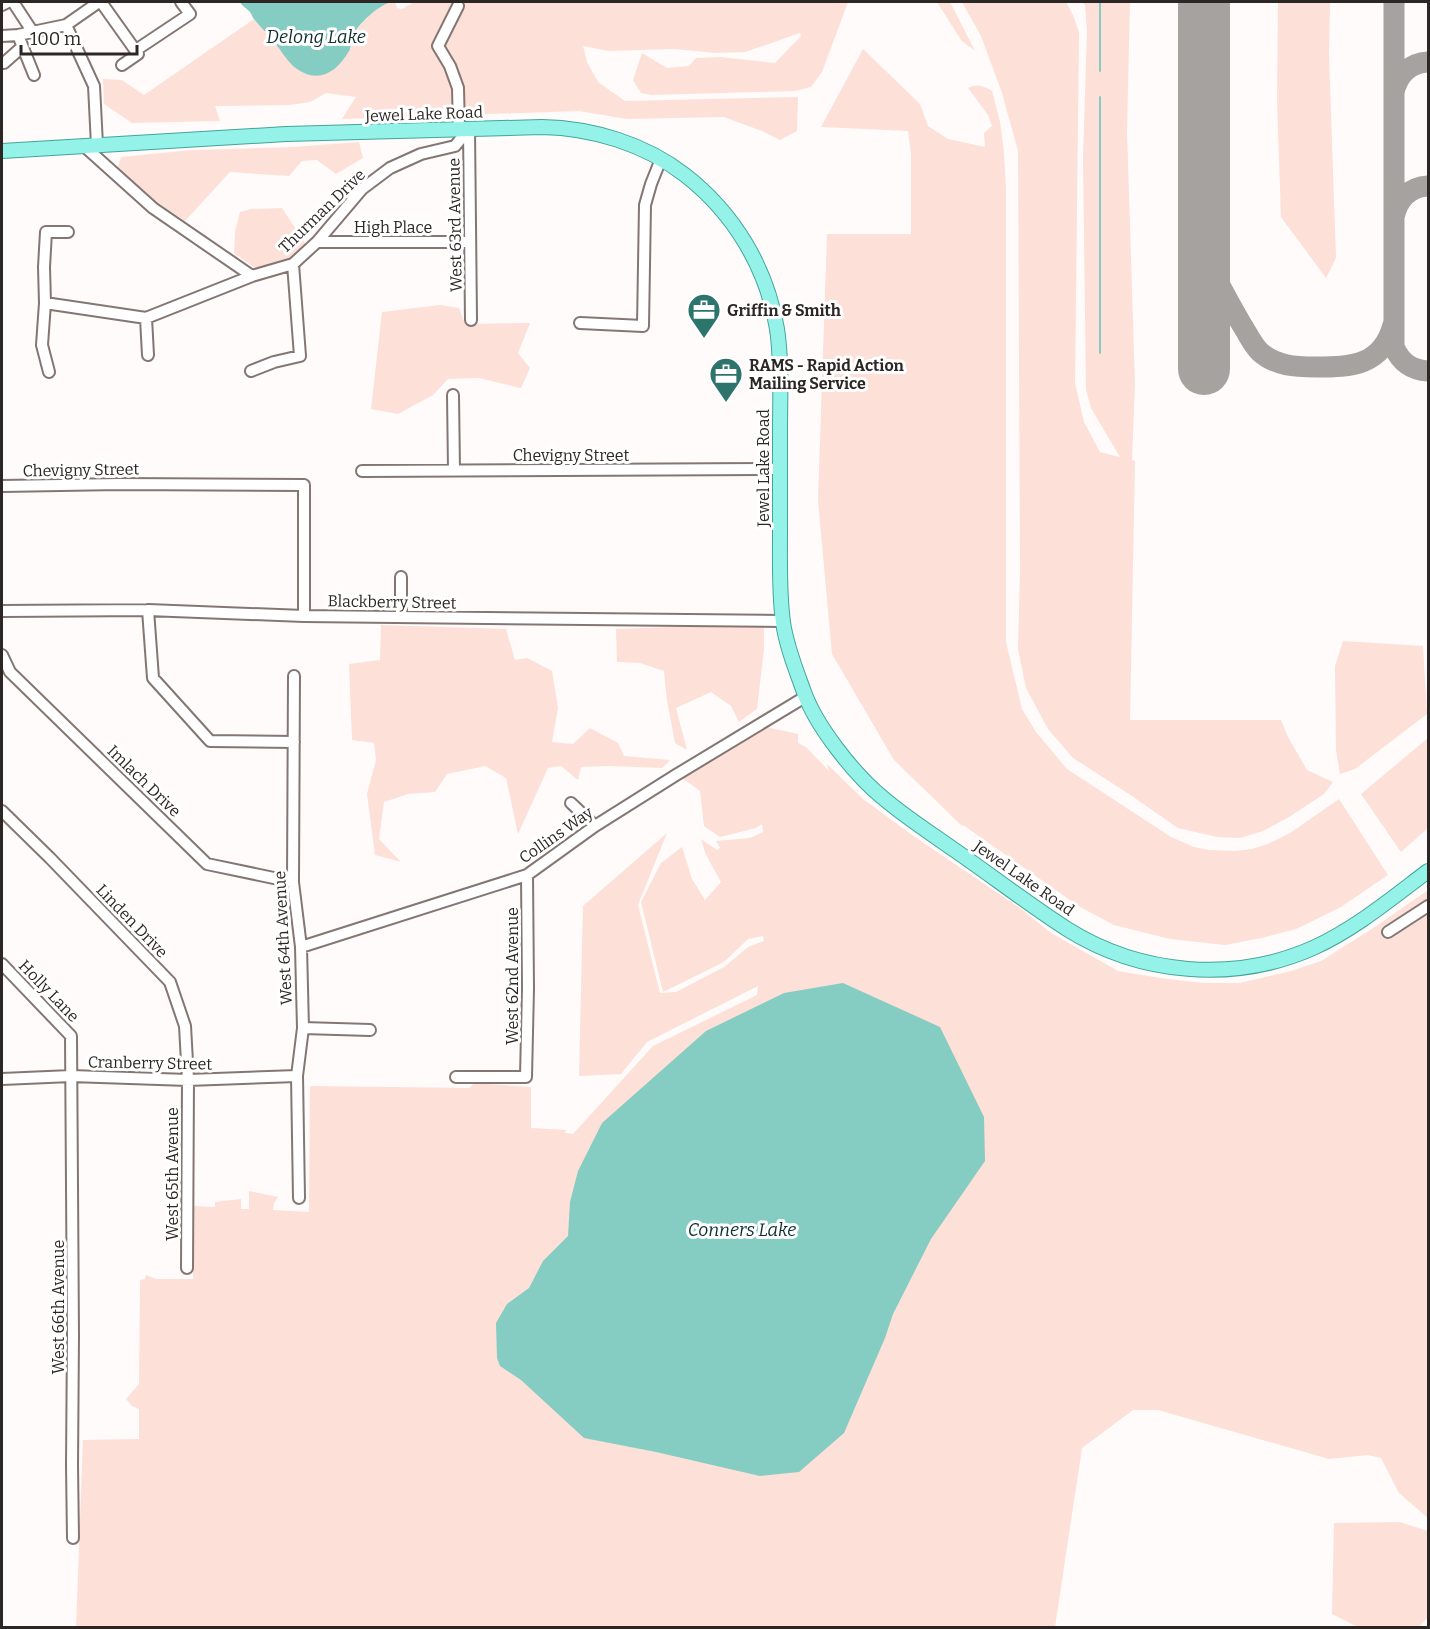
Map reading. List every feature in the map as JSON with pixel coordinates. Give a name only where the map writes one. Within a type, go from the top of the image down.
[{"type":"main road","name":"Jewel Lake Road","points":[[2,151],[286,134],[550,127],[577,130],[619,140],[661,159],[692,180],[719,205],[744,240],[761,273],[771,304],[778,338],[780,567],[785,634],[805,697],[823,729],[849,764],[880,796],[1069,930],[1104,948],[1133,959],[1185,969],[1231,969],[1257,965],[1293,956],[1313,948],[1349,928],[1428,871]]},
{"type":"street","points":[[2,5],[8,2]]},
{"type":"street","points":[[13,2],[32,31]]},
{"type":"street","points":[[2,36],[66,25],[100,2],[138,54],[122,65]]},
{"type":"street","points":[[136,50],[190,14],[181,2]]},
{"type":"street","name":"West 63rd Avenue","points":[[458,6],[438,46],[450,66],[458,88],[464,129],[470,242],[471,320]]},
{"type":"street","points":[[66,25],[94,86],[91,146],[104,163],[153,208],[252,276]]},
{"type":"street","points":[[18,35],[34,75]]},
{"type":"street","points":[[4,63],[22,47]]},
{"type":"street","name":"Thurman Drive","points":[[146,318],[252,276],[293,264],[316,242],[362,189],[390,168],[421,154],[455,146],[464,129]]},
{"type":"street","points":[[580,323],[643,326],[645,205],[661,159]]},
{"type":"street","points":[[49,372],[42,345],[46,232],[68,232]]},
{"type":"street","name":"High Place","points":[[316,242],[470,242]]},
{"type":"street","points":[[251,371],[274,362],[300,356],[293,264]]},
{"type":"street","points":[[45,303],[146,318],[148,355]]},
{"type":"street","points":[[453,395],[454,470]]},
{"type":"street","name":"Chevigny Street","points":[[362,471],[780,469]]},
{"type":"street","name":"Chevigny Street","points":[[2,486],[304,485],[304,616]]},
{"type":"street","points":[[401,577],[401,617]]},
{"type":"street","points":[[148,610],[153,678],[210,741],[294,742]]},
{"type":"street","name":"Blackberry Street","points":[[2,611],[148,610],[304,616],[783,621]]},
{"type":"street","name":"Imlach Drive","points":[[2,655],[10,672],[207,864],[293,882]]},
{"type":"street","name":"West 64th Avenue","points":[[294,676],[293,882],[301,947],[303,1028],[297,1076],[299,1198]]},
{"type":"street","name":"Collins Way","points":[[301,947],[527,875],[595,826],[805,697]]},
{"type":"street","points":[[571,803],[595,826]]},
{"type":"street","name":"Linden Drive","points":[[2,811],[170,982],[185,1026],[188,1080]]},
{"type":"street","name":"West 62nd Avenue","points":[[456,1077],[526,1077],[527,875]]},
{"type":"street","points":[[1388,932],[1428,906]]},
{"type":"street","name":"Holly Lane","points":[[2,964],[71,1036],[71,1076]]},
{"type":"street","points":[[303,1028],[370,1030]]},
{"type":"street","name":"Cranberry Street","points":[[2,1079],[71,1076],[188,1080],[297,1076]]},
{"type":"street","name":"West 66th Avenue","points":[[71,1076],[73,1538]]},
{"type":"street","name":"West 65th Avenue","points":[[187,1268],[188,1080]]},
{"type":"shaded area","points":[[387,2],[395,2],[397,8],[402,9],[414,2],[848,2],[822,72],[811,87],[795,91],[651,95],[641,93],[633,80],[642,53],[667,68],[689,66],[696,58],[721,57],[775,63],[801,36],[800,33],[745,52],[716,53],[674,49],[609,51],[583,46],[587,62],[598,82],[625,101],[798,97],[797,131],[780,140],[724,117],[627,119],[579,111],[342,119],[356,97],[326,93],[310,102],[290,105],[215,106],[220,121],[132,123],[104,104],[103,79],[122,80],[144,95],[254,19],[271,37],[351,49],[352,39],[357,29],[372,13]]},
{"type":"shaded area","points":[[937,2],[950,2],[975,51],[961,40]]},
{"type":"shaded area","points":[[962,2],[1066,2],[1079,32],[1075,383],[1084,422],[1100,452],[1120,457],[1091,408],[1086,390],[1083,158],[1087,32],[1085,5],[1082,2],[1130,2],[1127,131],[1135,384],[1132,460],[1135,461],[1130,720],[1281,720],[1307,770],[1333,782],[1324,794],[1263,831],[1240,838],[1217,837],[1178,828],[1073,758],[1048,729],[1026,688],[1018,649],[1020,570],[1018,151],[1002,93],[981,36]]},
{"type":"shaded area","points":[[1278,2],[1330,2],[1329,55],[1336,258],[1326,278],[1281,217],[1277,99]]},
{"type":"shaded area","points":[[863,49],[920,104],[928,126],[948,139],[985,147],[984,133],[992,126],[988,115],[968,88],[974,86],[992,91],[1000,122],[1006,189],[1006,642],[1022,709],[1036,732],[1067,769],[1171,837],[1194,847],[1235,851],[1268,844],[1290,833],[1339,799],[1388,875],[1341,907],[1296,929],[1225,945],[1170,939],[1114,925],[1080,907],[962,826],[894,760],[832,654],[818,500],[827,234],[911,234],[911,154],[908,131],[821,127]]},
{"type":"shaded area","points":[[359,142],[363,158],[336,174],[317,160],[302,161],[289,176],[230,172],[185,221],[141,191],[118,167],[121,157],[193,150],[294,147]]},
{"type":"shaded area","points":[[282,208],[305,243],[291,260],[255,268],[234,253],[235,232],[240,212],[251,209]]},
{"type":"shaded area","points":[[440,305],[459,308],[465,324],[530,323],[518,353],[530,368],[521,388],[479,378],[448,379],[433,395],[398,414],[371,409],[382,312]]},
{"type":"shaded area","points":[[381,625],[506,629],[515,660],[527,658],[552,671],[558,708],[552,742],[573,744],[590,728],[618,743],[624,756],[670,760],[662,768],[581,767],[578,780],[561,766],[548,768],[518,834],[506,778],[485,766],[447,774],[435,792],[408,794],[384,802],[379,839],[401,862],[375,855],[367,794],[376,760],[374,743],[352,740],[349,664],[380,660]]},
{"type":"shaded area","points":[[764,626],[764,649],[757,709],[739,722],[731,706],[711,692],[676,708],[687,750],[675,743],[664,671],[640,663],[617,662],[616,629]]},
{"type":"shaded area","points":[[1343,641],[1423,646],[1427,714],[1355,769],[1340,774],[1336,750],[1335,666]]},
{"type":"shaded area","points":[[762,726],[798,734],[798,743],[806,747],[829,771],[827,764],[863,799],[1020,908],[1051,933],[1118,971],[1203,983],[1240,983],[1291,971],[1321,961],[1428,890],[1428,1518],[1399,1493],[1381,1458],[1368,1455],[1329,1459],[1158,1410],[1133,1410],[1082,1448],[1055,1627],[76,1628],[83,1440],[139,1439],[139,1409],[132,1406],[126,1399],[139,1384],[140,1280],[145,1279],[146,1275],[156,1279],[193,1279],[193,1206],[215,1207],[215,1202],[241,1199],[241,1209],[249,1209],[249,1191],[278,1197],[273,1210],[309,1212],[310,1086],[470,1088],[474,1083],[531,1087],[531,1128],[566,1130],[565,1133],[573,1134],[653,1046],[757,995],[758,986],[647,1042],[621,1074],[579,1076],[583,906],[667,833],[638,905],[660,993],[676,992],[724,967],[748,947],[764,941],[763,936],[748,939],[724,962],[663,992],[641,902],[661,863],[682,847],[692,879],[705,900],[721,882],[706,855],[701,839],[717,850],[720,848],[716,841],[750,838],[763,832],[762,824],[756,828],[720,837],[704,826],[700,791],[682,778]]},
{"type":"shaded area","points":[[1428,738],[1428,828],[1401,852],[1361,794]]},
{"type":"shaded area","points":[[1400,1522],[1428,1531],[1428,1617],[1419,1627],[1358,1627],[1332,1614],[1334,1523]]},
{"type":"water","name":"Delong Lake","points":[[240,2],[393,2],[376,10],[359,27],[352,37],[349,51],[338,66],[332,71],[317,76],[301,72],[293,66]]},
{"type":"water","name":"Conners Lake","points":[[843,983],[940,1027],[984,1117],[985,1161],[931,1239],[893,1314],[844,1433],[799,1472],[760,1476],[584,1438],[521,1380],[500,1366],[497,1358],[496,1323],[507,1304],[529,1288],[543,1261],[568,1236],[570,1202],[578,1171],[602,1123],[706,1031],[784,993]]},
{"type":"waterway","points":[[1100,2],[1100,71]]},
{"type":"waterway","points":[[1100,97],[1100,353]]},
{"type":"taxiway","points":[[1394,2],[1394,347],[1408,365],[1428,371]]},
{"type":"taxiway","points":[[1394,92],[1398,80],[1410,67],[1428,62]]},
{"type":"taxiway","points":[[1394,217],[1398,205],[1406,195],[1428,186]]},
{"type":"taxiway","points":[[1205,257],[1255,346],[1266,357],[1279,363],[1301,367],[1353,365],[1373,356],[1381,349],[1393,325]]},
{"type":"runway","points":[[1204,2],[1204,369]]},
{"type":"place","name":"Griffin & Smith","points":[[704,339]]},
{"type":"place","name":"RAMS - Rapid Action Mailing Service","points":[[726,403]]}]
